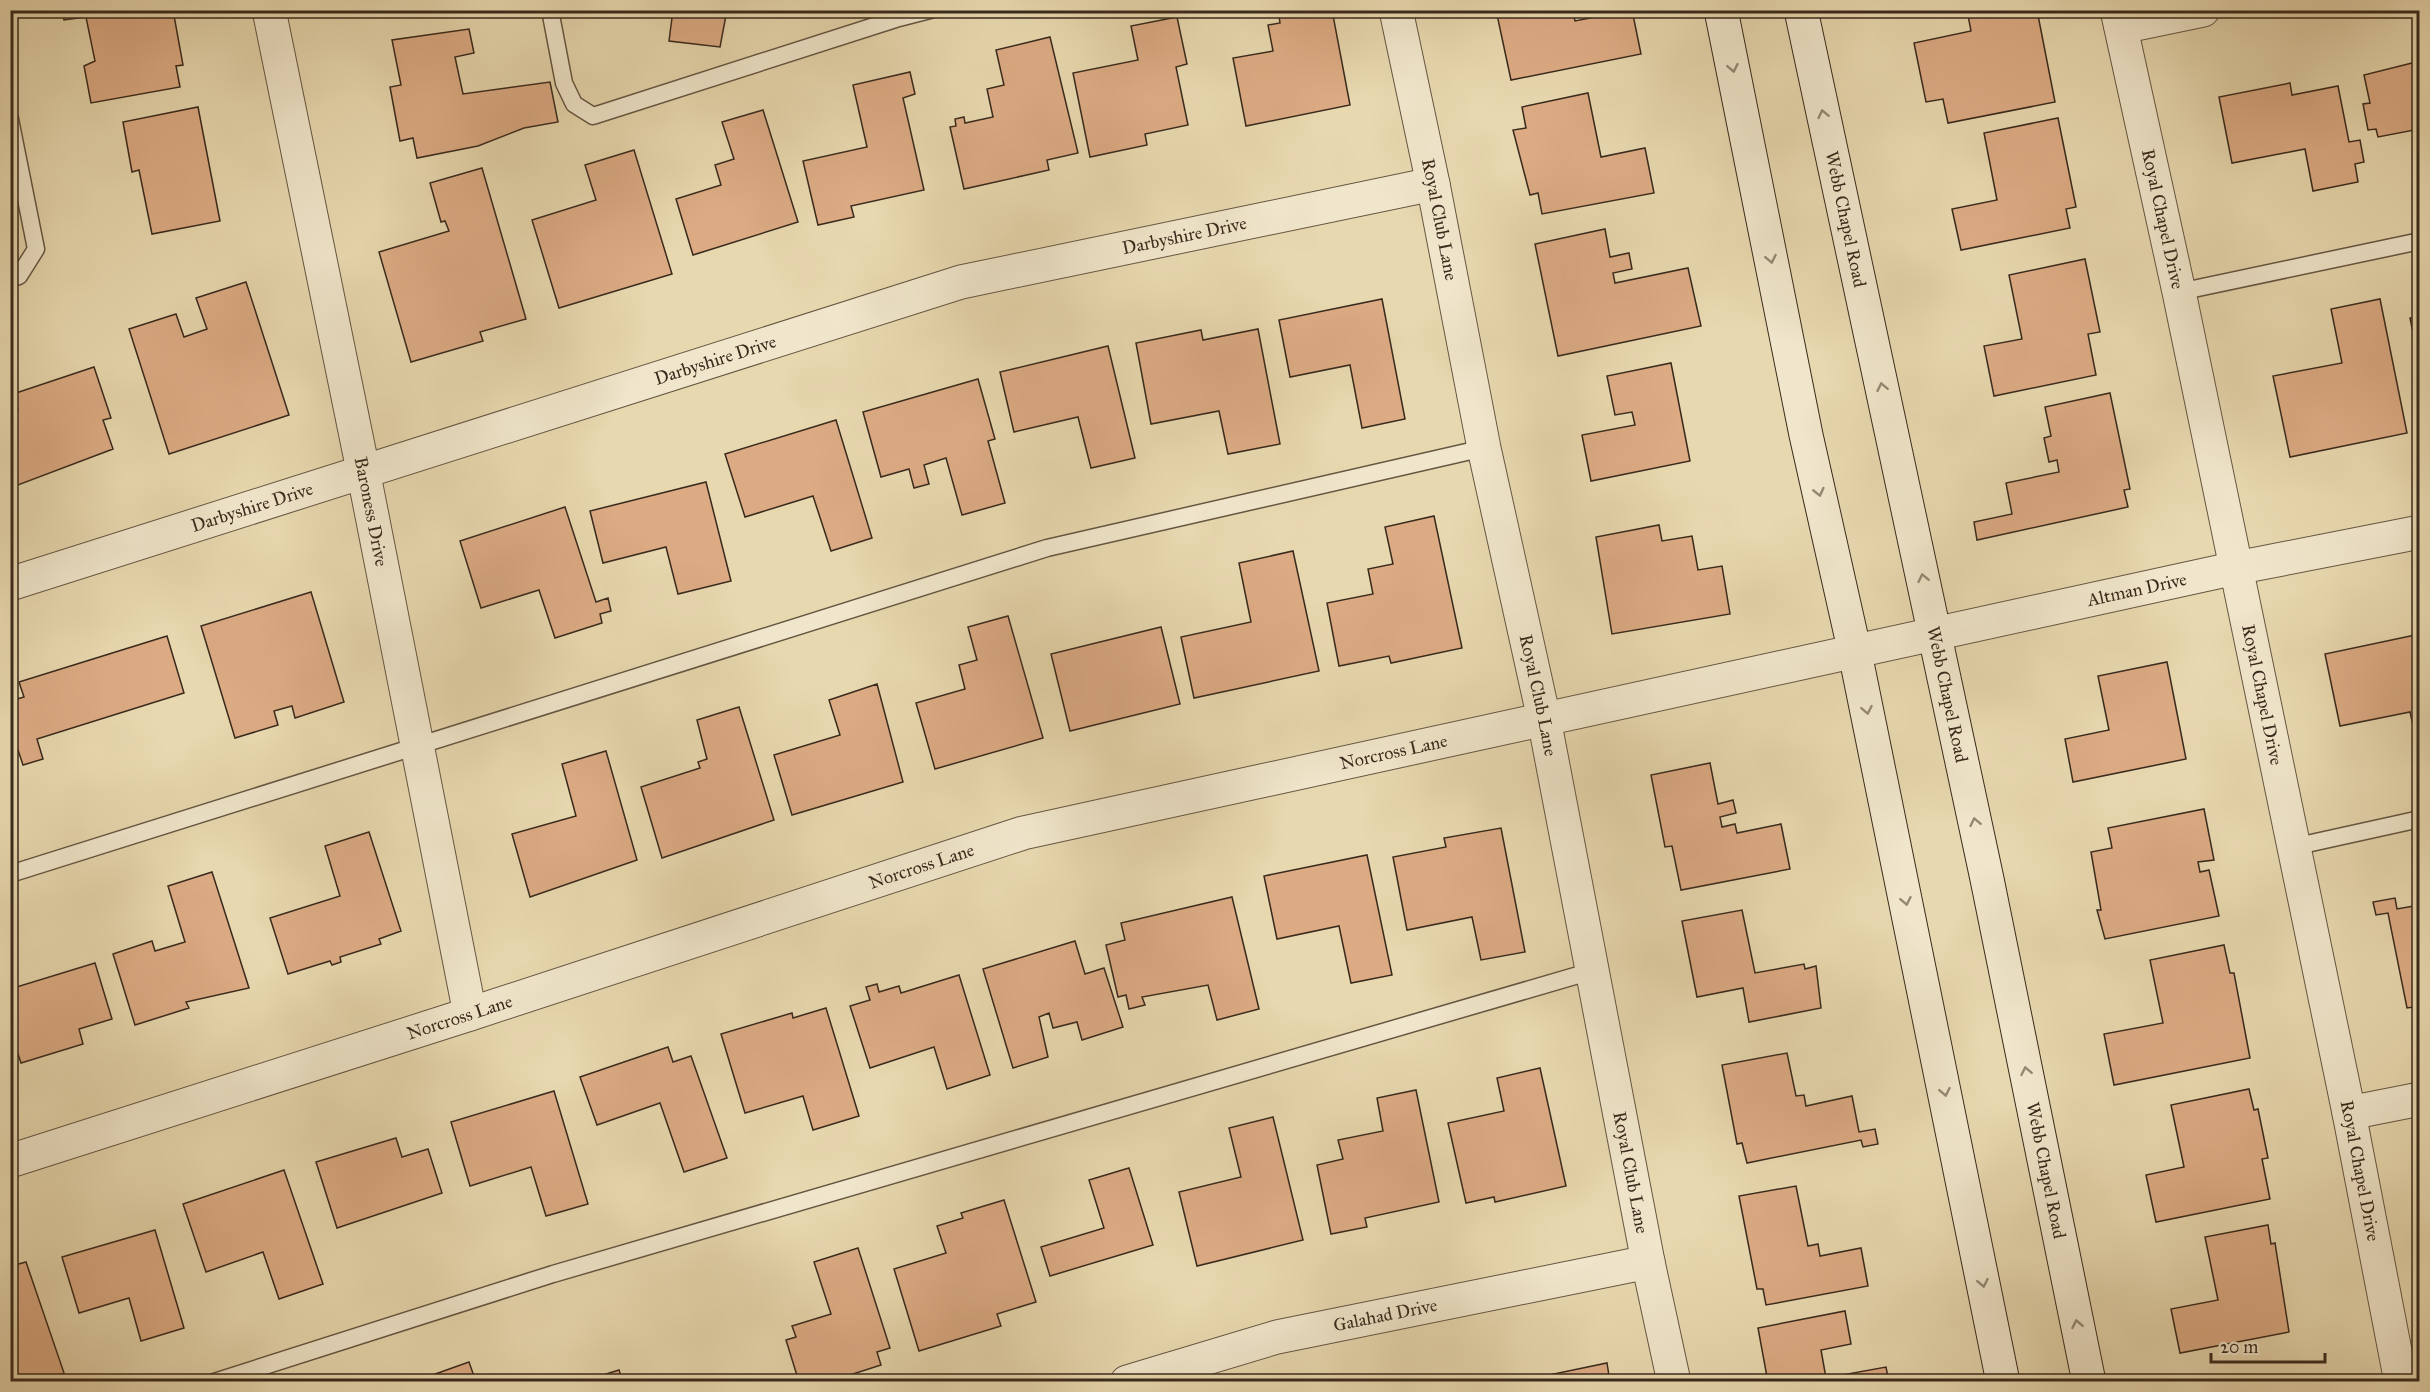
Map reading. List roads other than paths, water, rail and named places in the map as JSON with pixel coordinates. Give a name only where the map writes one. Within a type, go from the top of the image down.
[{"type":"street","name":"Baroness Drive","points":[[269,10],[363,470],[470,1014]]},
{"type":"street","name":"Royal Club Lane","points":[[1396,10],[1433,184],[1484,448],[1544,719],[1648,1262],[1674,1382]]},
{"type":"street","points":[[1721,10],[1806,435],[1855,653],[2003,1382]]},
{"type":"street","name":"Webb Chapel Road","points":[[1801,10],[1935,635],[2089,1382]]},
{"type":"street","points":[[2119,19],[2203,10]]},
{"type":"street","name":"Royal Chapel Drive","points":[[2119,19],[2180,292],[2293,847],[2407,1379]]},
{"type":"street","name":"Darbyshire Drive","points":[[10,584],[363,470],[961,282],[1433,184]]},
{"type":"street","name":"Altman Drive","points":[[1855,653],[2236,568],[2420,532]]},
{"type":"street","name":"Norcross Lane","points":[[10,1161],[470,1014],[1023,833],[1855,653]]},
{"type":"street","points":[[2349,1113],[2420,1099]]},
{"type":"street","name":"Galahad Drive","points":[[1127,1382],[1276,1337],[1648,1262]]},
{"type":"lane","points":[[550,10],[564,83],[574,104],[593,116],[930,10]]},
{"type":"lane","points":[[10,119],[36,249],[19,276],[10,279]]},
{"type":"lane","points":[[2180,292],[2420,241]]},
{"type":"lane","points":[[10,874],[417,744],[1047,548],[1484,448]]},
{"type":"lane","points":[[2293,847],[2420,819]]},
{"type":"lane","points":[[214,1382],[553,1274],[1592,971]]}]
